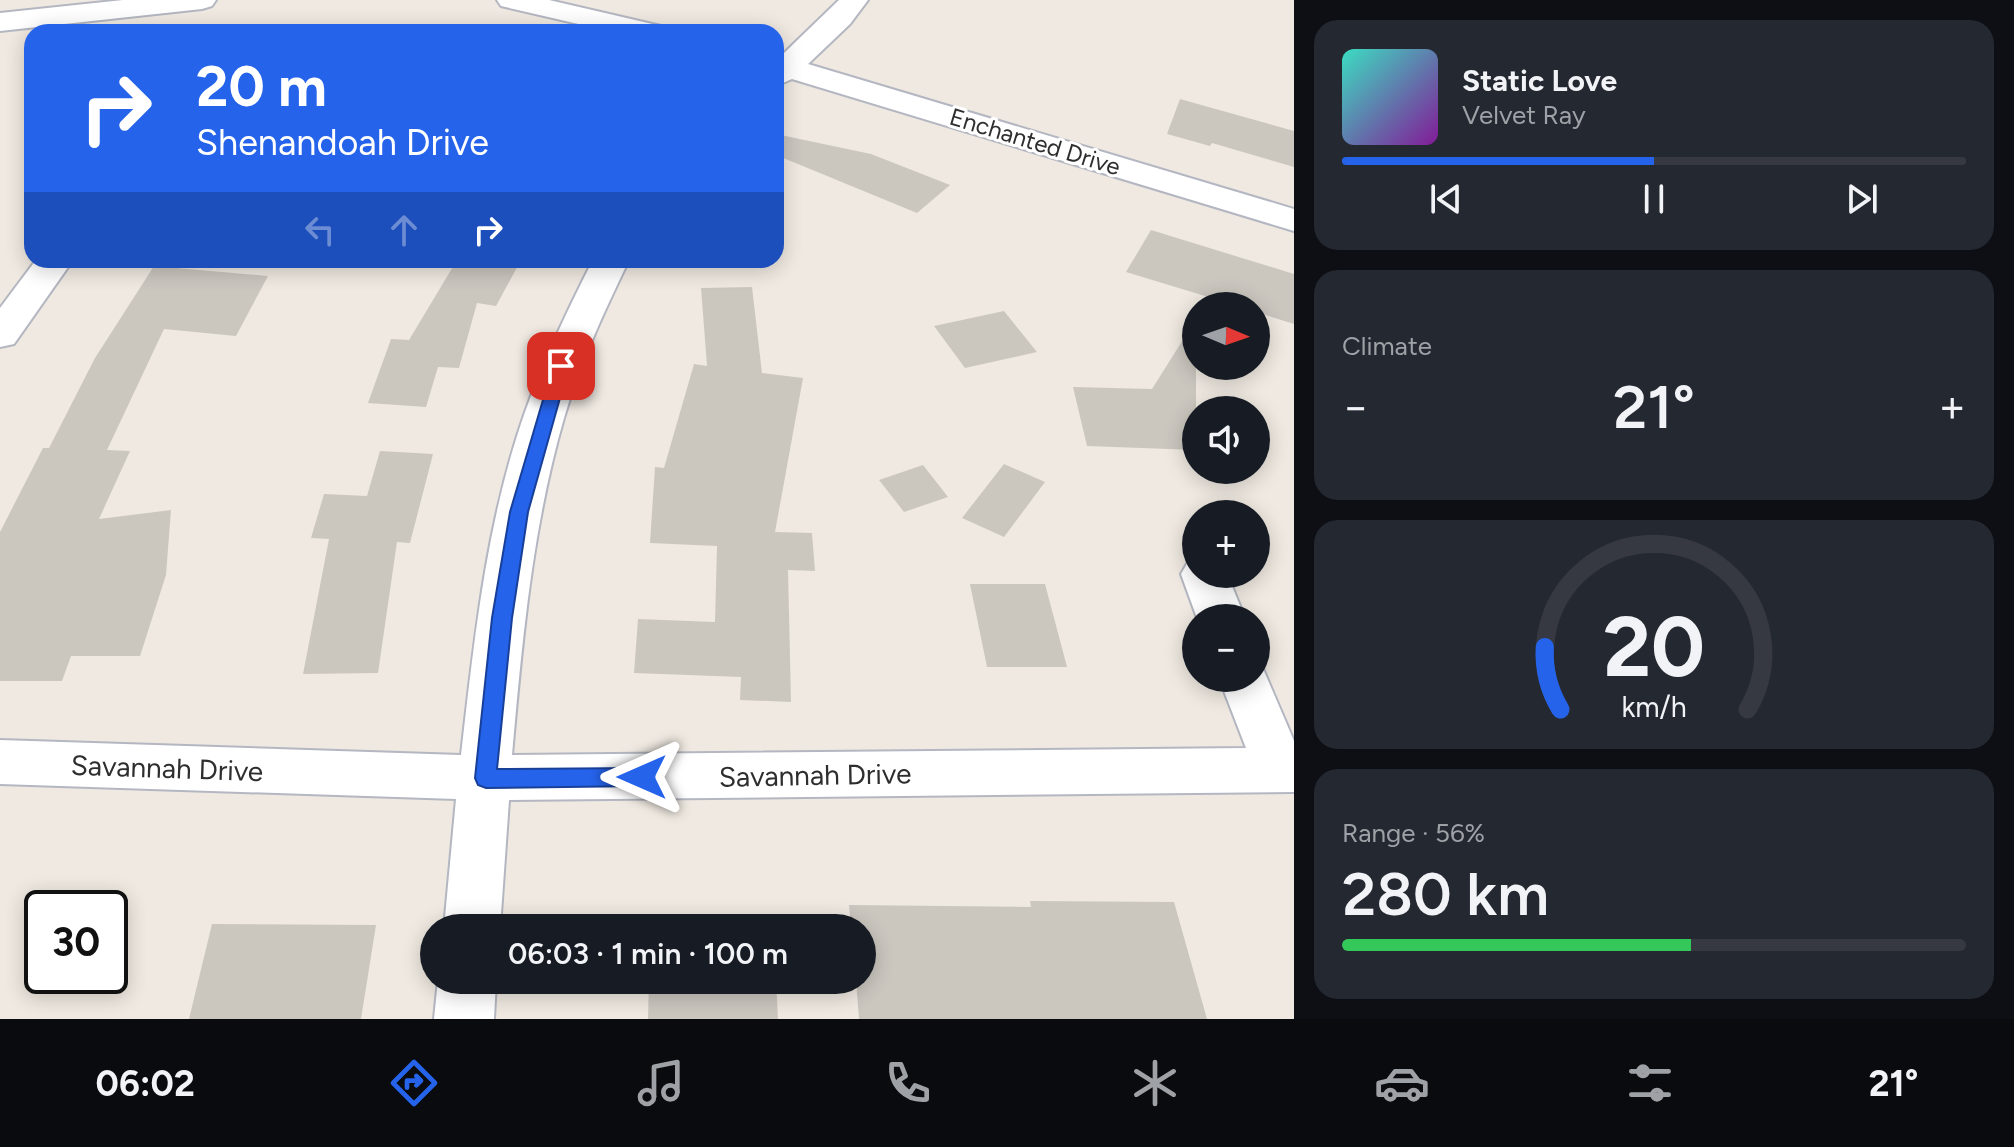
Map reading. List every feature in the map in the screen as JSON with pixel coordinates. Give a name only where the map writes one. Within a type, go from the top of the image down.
[{"type":"street","points":[[0,22],[202,0]]},
{"type":"street","points":[[511,0],[616,24]]},
{"type":"street","points":[[784,66],[840,18],[854,0]]},
{"type":"street","name":"Enchanted Drive","points":[[784,70],[1294,220]]},
{"type":"street","points":[[0,335],[49,268]]},
{"type":"street","points":[[473,914],[502,618],[522,498],[565,353],[587,301],[606,268]]},
{"type":"street","points":[[1251,692],[1287,770]]},
{"type":"street","name":"Savannah Drive","points":[[0,762],[486,778],[1287,770]]},
{"type":"street","points":[[464,1019],[466,994]]},
{"type":"building","points":[[1180,99],[1294,131],[1294,167],[1212,143],[1210,146],[1167,134]]},
{"type":"building","points":[[784,136],[871,154],[950,185],[917,213],[784,158]]},
{"type":"building","points":[[1151,230],[1294,274],[1294,324],[1270,316],[1270,292],[1192,292],[1126,272]]},
{"type":"building","points":[[153,268],[268,276],[236,336],[164,329],[107,450],[130,451],[99,519],[171,510],[166,575],[140,656],[71,656],[62,681],[0,681],[0,532],[43,448],[49,448],[95,358]]},
{"type":"building","points":[[452,268],[517,268],[496,306],[477,303],[459,368],[438,367],[426,407],[368,403],[391,339],[409,340]]},
{"type":"building","points":[[752,287],[762,373],[803,378],[775,532],[812,533],[815,571],[788,570],[791,702],[740,700],[741,677],[634,673],[638,619],[715,622],[717,546],[650,543],[655,467],[664,468],[694,364],[707,366],[701,288]]},
{"type":"building","points":[[1004,311],[1037,352],[965,368],[934,326]]},
{"type":"building","points":[[1182,341],[1182,380],[1196,380],[1196,396],[1182,396],[1182,449],[1087,446],[1073,387],[1152,389]]},
{"type":"building","points":[[380,451],[433,454],[410,543],[397,542],[378,673],[303,674],[329,539],[311,538],[324,494],[367,496]]},
{"type":"building","points":[[1004,464],[1045,482],[1004,537],[962,518]]},
{"type":"building","points":[[923,465],[948,497],[904,512],[879,480]]},
{"type":"building","points":[[970,584],[1045,584],[1067,667],[987,667]]},
{"type":"building","points":[[1030,901],[1174,902],[1207,1019],[859,1019],[857,994],[876,994],[876,914],[850,914],[849,905],[1031,907]]},
{"type":"building","points":[[212,924],[376,925],[361,1019],[189,1019]]},
{"type":"building","points":[[649,994],[777,994],[778,1019],[648,1019]]},
{"type":"route","points":[[561,366],[519,512],[502,618],[486,778],[642,777]]}]
